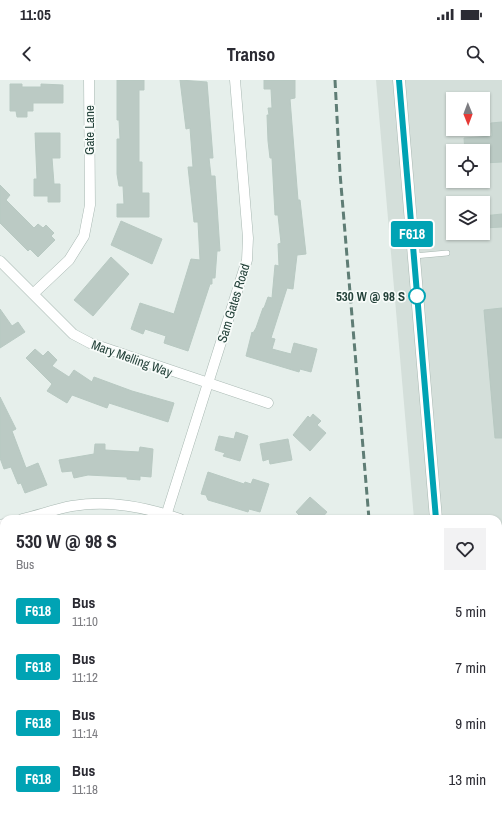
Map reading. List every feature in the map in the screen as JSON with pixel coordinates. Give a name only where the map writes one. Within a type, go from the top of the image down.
[{"type":"street","name":"Gate Lane","points":[[33,294],[69,260],[84,236],[90,205],[89,80]]},
{"type":"street","name":"Sam Gates Road","points":[[167,515],[236,296],[247,253],[248,238],[235,80]]},
{"type":"street","points":[[399,80],[436,515]]},
{"type":"street","name":"Mary Melling Way","points":[[0,261],[73,334],[90,344],[268,403]]},
{"type":"street","points":[[37,515],[71,506],[121,504],[159,515]]},
{"type":"lane","points":[[413,256],[446,253]]},
{"type":"shaded area","points":[[376,80],[502,80],[502,515],[414,515]]},
{"type":"building","points":[[117,80],[144,80],[144,90],[139,90],[139,162],[142,162],[142,193],[149,193],[149,217],[117,217],[117,204],[124,204],[123,186],[119,186],[117,174],[117,139],[120,139],[119,120],[117,120]]},
{"type":"building","points":[[180,80],[207,82],[213,158],[209,158],[211,176],[215,176],[220,251],[217,251],[215,278],[212,278],[212,284],[210,284],[188,351],[164,343],[166,336],[145,329],[143,334],[131,329],[140,303],[174,314],[191,259],[200,260],[198,222],[194,222],[188,167],[193,167],[190,128],[186,129]]},
{"type":"building","points":[[264,80],[295,80],[295,98],[290,99],[298,200],[300,200],[306,254],[297,255],[293,289],[287,288],[271,338],[275,339],[272,349],[291,354],[294,343],[317,349],[311,372],[300,369],[299,372],[246,356],[252,332],[253,333],[256,328],[268,297],[272,298],[275,265],[279,266],[278,244],[281,243],[278,215],[275,215],[272,158],[270,158],[268,141],[267,115],[269,115],[268,108],[272,108],[271,89],[264,89]]},
{"type":"building","points":[[10,84],[22,84],[22,87],[41,87],[41,84],[63,85],[63,103],[33,103],[33,111],[27,111],[27,117],[17,117],[16,111],[10,111]]},
{"type":"building","points":[[502,122],[502,162],[490,163],[490,144],[464,144],[464,138],[492,136],[491,123]]},
{"type":"building","points":[[35,133],[60,133],[60,158],[52,158],[54,184],[60,184],[60,202],[48,202],[48,196],[34,196],[34,179],[37,179]]},
{"type":"building","points":[[0,185],[10,195],[6,200],[34,228],[38,224],[43,228],[46,225],[54,233],[51,236],[55,240],[38,257],[30,249],[28,251],[0,223]]},
{"type":"building","points":[[502,214],[502,227],[490,228],[490,215]]},
{"type":"building","points":[[121,221],[162,239],[152,264],[111,245]]},
{"type":"building","points":[[111,257],[129,274],[93,316],[74,300]]},
{"type":"building","points":[[502,308],[502,438],[495,438],[484,310]]},
{"type":"building","points":[[0,309],[12,326],[18,322],[25,332],[0,348]]},
{"type":"building","points":[[35,349],[43,356],[48,351],[57,360],[52,366],[69,377],[74,370],[92,382],[94,377],[132,391],[174,403],[168,422],[109,403],[107,408],[72,395],[67,403],[47,391],[52,384],[26,358]]},
{"type":"building","points":[[0,397],[16,429],[12,431],[26,468],[38,463],[47,485],[25,493],[21,483],[18,484],[11,467],[4,469],[0,458]]},
{"type":"building","points":[[313,414],[321,421],[317,425],[326,433],[310,451],[293,435],[308,416],[310,418]]},
{"type":"building","points":[[236,432],[248,436],[240,461],[223,456],[225,453],[215,450],[219,436],[234,439]]},
{"type":"building","points":[[288,439],[292,460],[270,464],[269,459],[263,461],[260,444]]},
{"type":"building","points":[[95,444],[105,444],[105,450],[139,452],[140,447],[153,449],[151,477],[140,476],[140,480],[127,479],[127,477],[88,475],[74,478],[72,471],[62,472],[59,460],[94,454]]},
{"type":"building","points":[[208,472],[244,484],[245,482],[251,484],[253,479],[269,484],[260,512],[249,509],[248,512],[208,500],[206,495],[201,494]]},
{"type":"building","points":[[310,497],[327,512],[324,515],[299,515],[296,512]]},
{"type":"railway","points":[[335,80],[340,173],[369,515]]},
{"type":"bus line","name":"F618","points":[[399,80],[436,515]]},
{"type":"place","name":"530 W @ 98 S","points":[[417,296]]}]
